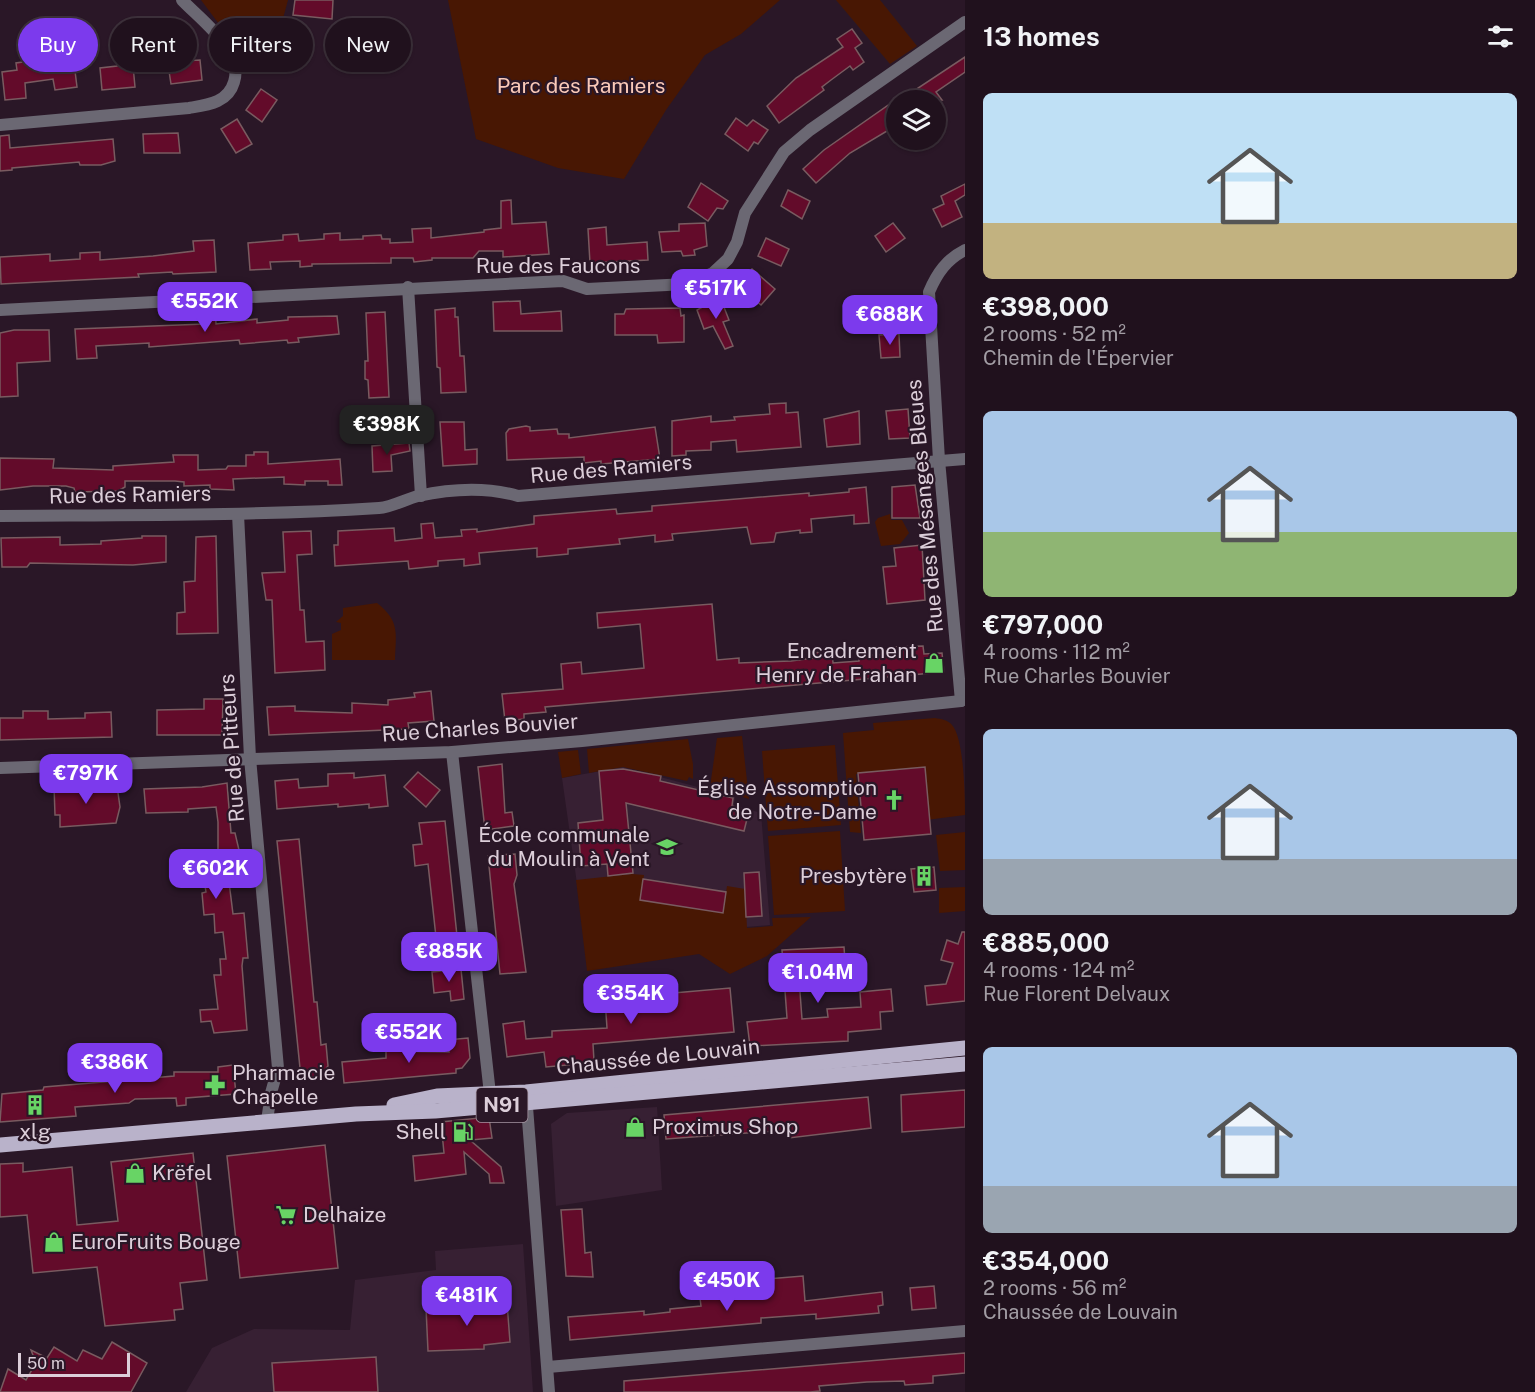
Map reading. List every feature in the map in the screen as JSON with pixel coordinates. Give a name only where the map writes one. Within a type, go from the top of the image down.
[{"type":"main road","name":"Chaussée de Louvain","points":[[0,1145],[356,1114],[435,1111],[491,1101],[965,1048]]},
{"type":"main road","name":"Chaussée de Louvain","points":[[526,1097],[965,1064]]},
{"type":"street","points":[[0,125],[189,108],[213,104],[226,97],[236,75],[234,57],[182,0]]},
{"type":"street","name":"Rue des Faucons","points":[[0,310],[209,298],[235,300],[272,294],[563,281],[587,289],[687,284],[713,273],[728,259],[737,242],[745,213],[784,152],[810,130],[965,22]]},
{"type":"street","name":"Rue des Mésanges Bleues","points":[[963,704],[939,460],[929,292],[935,276],[946,263],[965,250]]},
{"type":"street","points":[[408,287],[421,496]]},
{"type":"street","name":"Rue des Ramiers","points":[[0,516],[238,514],[383,507],[421,496],[495,490],[518,496],[965,459]]},
{"type":"street","name":"Rue de Pitteurs","points":[[238,514],[250,758],[278,1068],[267,1121]]},
{"type":"street","name":"Rue Charles Bouvier","points":[[0,768],[452,752],[963,704]]},
{"type":"street","points":[[452,752],[491,1101]]},
{"type":"street","points":[[526,1097],[549,1392]]},
{"type":"street","points":[[548,1367],[965,1331]]},
{"type":"shaded area","name":"École communale du Moulin à Vent","points":[[623,767],[735,797],[734,805],[761,813],[770,925],[585,940],[562,778]]},
{"type":"shaded area","points":[[657,1107],[662,1190],[556,1206],[551,1124],[567,1113]]},
{"type":"shaded area","points":[[523,1244],[533,1392],[186,1392],[212,1348],[254,1329],[350,1330],[355,1280],[436,1270],[435,1251]]},
{"type":"green space","points":[[201,0],[288,0],[283,18],[214,18]]},
{"type":"green space","name":"Parc des Ramiers","points":[[448,0],[780,0],[741,34],[705,55],[666,110],[624,179],[558,168],[476,139]]},
{"type":"green space","points":[[836,0],[880,0],[917,46],[890,64]]},
{"type":"green space","points":[[890,514],[891,520],[902,520],[909,533],[900,544],[881,546],[875,522],[878,518]]},
{"type":"green space","points":[[377,603],[390,616],[395,628],[395,660],[332,660],[332,634],[341,630],[341,623],[336,622],[343,616],[343,608]]},
{"type":"green space","points":[[935,718],[948,722],[956,732],[963,768],[965,815],[926,820],[921,768],[856,774],[861,833],[850,832],[843,733],[874,730],[873,723]]},
{"type":"green space","points":[[742,736],[749,799],[710,787],[717,738]]},
{"type":"green space","points":[[688,739],[693,764],[693,779],[689,777],[687,781],[623,767],[589,773],[587,749]]},
{"type":"green space","points":[[835,745],[841,825],[768,831],[762,751]]},
{"type":"green space","points":[[578,750],[581,774],[562,778],[558,752]]},
{"type":"green space","points":[[840,831],[845,911],[774,915],[768,836]]},
{"type":"green space","points":[[965,832],[965,870],[940,871],[936,835]]},
{"type":"green space","points":[[632,874],[644,875],[640,900],[723,913],[727,886],[745,889],[747,928],[773,926],[772,918],[811,917],[767,956],[730,974],[699,954],[587,971],[576,880]]},
{"type":"green space","points":[[965,887],[965,911],[939,913],[939,888]]},
{"type":"building","points":[[295,0],[333,0],[332,18],[293,15]]},
{"type":"building","points":[[852,29],[862,43],[855,48],[864,62],[853,70],[850,66],[822,87],[824,90],[779,123],[767,106],[796,78],[843,47],[837,39]]},
{"type":"building","points":[[965,57],[965,72],[939,90],[915,90]]},
{"type":"building","points":[[197,60],[200,60],[202,80],[171,84],[169,72],[197,72]]},
{"type":"building","points":[[16,63],[18,63],[18,72],[75,72],[77,87],[55,90],[53,79],[25,83],[26,98],[5,100],[2,72],[17,70]]},
{"type":"building","points":[[110,67],[110,72],[134,72],[135,87],[102,90],[100,68]]},
{"type":"building","points":[[261,89],[277,100],[262,122],[246,110]]},
{"type":"building","points":[[886,107],[886,132],[850,153],[816,183],[803,169],[824,150]]},
{"type":"building","points":[[736,118],[747,126],[753,120],[768,130],[758,144],[754,142],[748,151],[725,134]]},
{"type":"building","points":[[237,119],[252,144],[236,153],[221,129]]},
{"type":"building","points":[[178,133],[180,153],[144,153],[143,134]]},
{"type":"building","points":[[9,135],[10,148],[113,139],[115,161],[101,165],[80,165],[79,162],[0,171],[0,136]]},
{"type":"building","points":[[701,183],[728,201],[723,209],[717,208],[708,221],[688,207]]},
{"type":"building","points":[[965,184],[965,195],[955,201],[962,217],[942,227],[933,209],[944,204],[941,196]]},
{"type":"building","points":[[788,190],[810,201],[802,219],[781,206]]},
{"type":"building","points":[[511,200],[512,224],[546,222],[549,254],[503,257],[503,251],[479,251],[473,258],[432,258],[432,260],[414,262],[413,258],[391,258],[391,263],[312,264],[312,266],[300,267],[300,261],[270,262],[271,269],[250,270],[248,243],[283,240],[283,235],[298,234],[299,241],[324,239],[324,234],[340,233],[340,240],[381,235],[382,239],[390,239],[390,243],[413,242],[412,229],[431,228],[431,238],[484,232],[484,230],[501,228],[501,201]]},
{"type":"building","points":[[705,223],[707,246],[694,250],[695,255],[683,256],[681,251],[662,252],[659,232],[679,231],[679,224]]},
{"type":"building","points":[[893,223],[905,238],[886,252],[875,236]]},
{"type":"building","points":[[606,227],[607,245],[647,242],[648,260],[590,263],[588,229]]},
{"type":"building","points":[[766,238],[789,249],[781,266],[758,256]]},
{"type":"building","points":[[214,240],[216,272],[173,274],[172,272],[138,274],[139,277],[1,284],[0,257],[50,254],[50,261],[80,259],[80,253],[100,252],[100,260],[153,256],[194,251],[193,241]]},
{"type":"building","points":[[752,269],[775,289],[761,305],[749,295],[745,298],[736,290]]},
{"type":"building","points":[[720,297],[729,320],[723,322],[733,346],[725,349],[713,326],[704,329],[697,310]]},
{"type":"building","points":[[520,301],[521,314],[561,311],[562,331],[494,331],[493,302]]},
{"type":"building","points":[[215,307],[216,324],[257,319],[257,323],[288,320],[288,317],[337,316],[339,334],[298,338],[299,342],[288,343],[287,340],[240,344],[239,340],[149,347],[149,343],[96,346],[97,358],[77,359],[75,329],[205,324],[206,308]]},
{"type":"building","points":[[455,308],[455,317],[458,317],[460,356],[464,356],[466,392],[441,393],[440,368],[437,367],[435,310]]},
{"type":"building","points":[[680,308],[681,316],[684,315],[684,342],[658,343],[657,335],[615,335],[615,314],[624,314],[626,309]]},
{"type":"building","points":[[385,312],[389,397],[369,398],[368,380],[365,379],[365,361],[368,361],[366,313]]},
{"type":"building","points":[[14,330],[49,330],[50,361],[17,363],[18,396],[0,397],[0,333]]},
{"type":"building","points":[[899,334],[900,357],[881,358],[879,335]]},
{"type":"building","points":[[786,403],[786,413],[798,412],[801,447],[737,452],[736,440],[711,442],[711,450],[686,451],[686,455],[672,456],[672,421],[711,416],[711,422],[735,420],[734,417],[770,414],[769,404]]},
{"type":"building","points":[[908,409],[910,438],[889,439],[886,411]]},
{"type":"building","points":[[859,411],[860,444],[827,447],[824,419]]},
{"type":"building","points":[[440,422],[464,422],[465,450],[477,449],[477,464],[443,466]]},
{"type":"building","points":[[530,427],[530,431],[557,429],[558,434],[569,434],[569,438],[655,427],[660,459],[601,464],[601,461],[584,463],[584,457],[507,460],[506,433],[509,429]]},
{"type":"building","points":[[409,443],[410,451],[391,455],[392,471],[373,472],[372,446]]},
{"type":"building","points":[[254,452],[268,452],[268,464],[340,459],[342,485],[328,485],[328,481],[305,481],[305,485],[284,484],[284,477],[233,479],[234,490],[210,489],[210,485],[184,486],[184,482],[175,481],[125,481],[125,487],[118,491],[75,492],[74,488],[66,486],[33,486],[0,490],[0,458],[54,459],[53,468],[113,470],[113,466],[174,462],[173,455],[198,455],[198,470],[246,466],[246,455],[254,455]]},
{"type":"building","points":[[915,485],[920,518],[892,518],[892,487]]},
{"type":"building","points":[[866,487],[869,523],[854,524],[854,515],[811,519],[812,532],[800,533],[800,530],[776,533],[774,542],[751,544],[747,527],[672,534],[673,540],[655,542],[655,535],[619,539],[620,544],[568,549],[568,554],[537,557],[537,548],[479,553],[480,564],[464,566],[464,559],[438,561],[438,566],[409,569],[408,561],[335,566],[334,545],[338,545],[338,531],[394,528],[395,541],[422,538],[421,524],[433,523],[435,538],[462,536],[461,530],[477,529],[477,532],[534,524],[534,516],[616,509],[617,514],[652,511],[652,506],[809,493],[809,496],[849,492],[849,489]]},
{"type":"building","points":[[311,531],[312,554],[297,555],[300,610],[304,610],[306,642],[324,641],[325,670],[275,673],[272,600],[266,600],[262,573],[285,572],[283,532]]},
{"type":"building","points":[[142,536],[166,536],[166,562],[133,565],[30,563],[27,567],[2,567],[1,538],[60,537],[60,545],[101,544],[101,541],[142,538]]},
{"type":"building","points":[[216,536],[218,633],[177,634],[177,613],[185,612],[184,582],[195,581],[196,537]]},
{"type":"building","points":[[922,545],[925,600],[887,604],[883,567],[896,566],[894,548]]},
{"type":"building","points":[[712,604],[717,660],[739,658],[739,663],[791,661],[813,658],[813,653],[832,651],[833,663],[859,661],[859,656],[889,654],[889,647],[923,646],[924,654],[942,653],[944,672],[545,707],[546,712],[524,714],[524,719],[505,721],[502,694],[563,689],[561,664],[581,662],[582,674],[644,668],[640,624],[598,628],[597,613]]},
{"type":"building","points":[[431,691],[434,721],[408,723],[409,729],[269,735],[267,707],[295,706],[295,711],[352,713],[352,703],[388,705],[388,700],[415,697],[414,693]]},
{"type":"building","points":[[204,699],[223,699],[222,735],[157,735],[157,710],[204,709]]},
{"type":"building","points":[[23,711],[48,711],[48,719],[85,718],[85,713],[111,712],[112,737],[0,740],[0,718],[23,718]]},
{"type":"building","points":[[502,764],[505,813],[512,812],[514,826],[485,830],[478,767]]},
{"type":"building","name":"Église Assomption de Notre-Dame","points":[[925,767],[931,834],[864,840],[858,773]]},
{"type":"building","points":[[623,769],[661,776],[660,781],[733,798],[732,806],[749,811],[744,831],[626,803],[633,873],[608,876],[607,864],[581,866],[578,823],[603,820],[599,771]]},
{"type":"building","points":[[418,772],[440,790],[426,807],[404,787]]},
{"type":"building","points":[[354,773],[354,778],[385,775],[388,806],[369,808],[369,804],[338,807],[338,804],[277,809],[275,781],[298,779],[299,788],[328,786],[328,774]]},
{"type":"building","points":[[82,783],[82,786],[117,786],[120,807],[116,823],[60,827],[60,815],[55,815],[54,786]]},
{"type":"building","points":[[227,783],[231,833],[235,833],[239,850],[230,851],[239,869],[238,881],[229,882],[233,914],[244,913],[248,958],[243,958],[242,966],[247,1030],[214,1033],[211,1021],[201,1022],[200,1010],[218,1009],[214,975],[221,975],[220,959],[226,959],[223,932],[215,933],[214,914],[204,915],[202,893],[206,892],[205,886],[212,885],[212,874],[216,874],[218,866],[216,807],[188,809],[188,812],[146,813],[144,789],[202,787]]},
{"type":"building","points":[[445,821],[457,936],[436,937],[428,864],[415,866],[413,845],[422,844],[419,823]]},
{"type":"building","points":[[299,839],[314,1002],[317,1002],[321,1045],[326,1044],[328,1066],[320,1077],[311,1077],[300,1068],[277,841]]},
{"type":"building","points":[[515,854],[517,875],[514,884],[526,972],[500,974],[488,856]]},
{"type":"building","name":"Presbytère","points":[[934,867],[936,890],[914,892],[911,869]]},
{"type":"building","points":[[759,872],[762,916],[746,917],[744,873]]},
{"type":"building","points":[[643,879],[726,892],[723,913],[640,900]]},
{"type":"building","points":[[962,932],[965,932],[965,1001],[927,1005],[925,986],[946,984],[953,963],[941,960],[947,940],[958,944]]},
{"type":"building","points":[[844,947],[846,975],[799,979],[802,1019],[828,1017],[827,1009],[861,1007],[860,992],[891,989],[893,1011],[880,1012],[881,1029],[848,1032],[848,1041],[750,1046],[747,1022],[787,1018],[782,950]]},
{"type":"building","points":[[461,969],[464,999],[451,1001],[450,991],[434,993],[432,972]]},
{"type":"building","points":[[730,988],[734,1032],[593,1044],[594,1061],[578,1064],[546,1067],[544,1052],[507,1057],[503,1024],[524,1021],[526,1039],[552,1037],[552,1031],[607,1028],[605,999]]},
{"type":"building","points":[[468,1038],[470,1058],[462,1068],[456,1069],[456,1073],[344,1083],[342,1062],[386,1058],[386,1051],[449,1052],[447,1040]]},
{"type":"building","points":[[233,1065],[236,1094],[186,1098],[186,1105],[177,1106],[176,1098],[135,1099],[129,1103],[75,1107],[76,1116],[0,1122],[2,1094],[43,1090],[44,1087],[174,1076],[174,1072],[218,1072],[218,1067]]},
{"type":"building","points":[[965,1090],[965,1127],[902,1132],[901,1095]]},
{"type":"building","points":[[868,1097],[871,1128],[789,1138],[789,1130],[666,1139],[664,1115]]},
{"type":"building","points":[[489,1117],[492,1138],[470,1140],[501,1167],[504,1183],[490,1183],[489,1174],[464,1152],[466,1174],[415,1181],[413,1156],[444,1153],[441,1122]]},
{"type":"building","points":[[325,1145],[338,1268],[240,1278],[227,1156]]},
{"type":"building","points":[[193,1153],[207,1280],[180,1283],[183,1309],[174,1310],[175,1320],[105,1326],[97,1267],[33,1273],[27,1215],[0,1217],[0,1164],[23,1163],[23,1172],[72,1167],[77,1225],[118,1221],[111,1162]]},
{"type":"building","points":[[582,1209],[585,1253],[591,1252],[593,1277],[566,1276],[561,1210]]},
{"type":"building","points":[[803,1276],[805,1301],[882,1292],[883,1305],[878,1306],[879,1313],[816,1319],[816,1314],[761,1318],[761,1323],[570,1340],[568,1317],[644,1311],[644,1315],[670,1312],[670,1309],[701,1306],[700,1298],[738,1296],[737,1291],[767,1289],[767,1279]]},
{"type":"building","points":[[934,1286],[936,1308],[912,1310],[910,1288]]},
{"type":"building","points":[[507,1303],[510,1342],[484,1345],[484,1349],[428,1351],[426,1308]]},
{"type":"building","points":[[112,1342],[147,1363],[131,1392],[0,1392],[8,1369],[26,1380],[36,1363],[31,1350],[47,1358],[54,1347],[77,1361],[83,1350],[102,1359]]},
{"type":"building","points":[[965,1353],[965,1373],[933,1376],[933,1383],[905,1385],[904,1381],[867,1382],[819,1386],[820,1391],[810,1392],[624,1392],[624,1381]]},
{"type":"building","points":[[376,1357],[378,1392],[274,1392],[272,1363]]},
{"type":"place","name":"Encadrement Henry de Frahan","points":[[934,663]]},
{"type":"place","name":"Église Assomption de Notre-Dame","points":[[894,800]]},
{"type":"place","name":"École communale du Moulin à Vent","points":[[667,847]]},
{"type":"place","name":"Presbytère","points":[[924,876]]},
{"type":"place","name":"Pharmacie Chapelle","points":[[215,1085]]},
{"type":"place","name":"xlg","points":[[35,1105]]},
{"type":"place","name":"Proximus Shop","points":[[635,1127]]},
{"type":"place","name":"Shell","points":[[463,1132]]},
{"type":"place","name":"Krëfel","points":[[135,1173]]},
{"type":"place","name":"Delhaize","points":[[286,1215]]},
{"type":"place","name":"EuroFruits Bouge","points":[[54,1242]]}]
